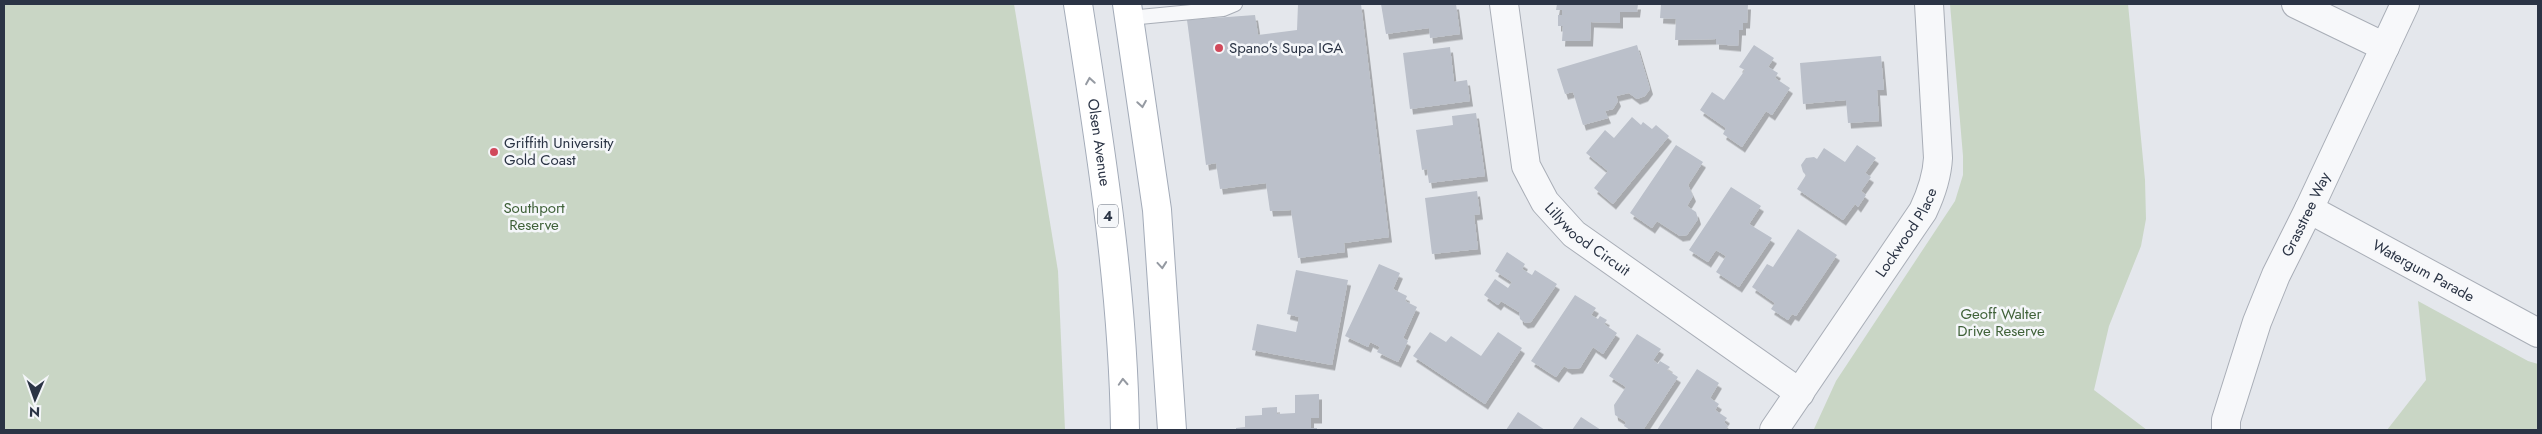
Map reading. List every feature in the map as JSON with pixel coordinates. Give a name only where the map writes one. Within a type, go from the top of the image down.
[{"type":"main road","name":"Olsen Avenue","points":[[1078,4],[1110,231],[1119,321],[1125,430]]},
{"type":"main road","points":[[1128,11],[1157,210],[1172,430]]},
{"type":"street","name":"Lillywood Circuit","points":[[1504,4],[1526,166],[1545,202],[1574,234],[1800,393]]},
{"type":"street","name":"Lockwood Place","points":[[1774,430],[1923,211],[1932,192],[1937,174],[1938,158],[1929,4]]},
{"type":"street","points":[[2296,4],[2385,47]]},
{"type":"street","name":"Grasstree Way","points":[[2226,430],[2226,420],[2257,322],[2276,275],[2405,4]]},
{"type":"street","name":"Watergum Parade","points":[[2309,209],[2538,334]]},
{"type":"lane","points":[[1128,11],[1223,9],[1235,4]]},
{"type":"green space","name":"Southport Reserve","points":[[4,4],[1014,4],[1058,271],[1065,430],[4,430]]},
{"type":"green space","name":"Geoff Walter Drive Reserve","points":[[1950,4],[2128,4],[2145,180],[2146,219],[2141,246],[2109,326],[2094,390],[2147,430],[1814,429],[1836,381],[1955,201],[1963,175],[1963,156]]},
{"type":"green space","points":[[2418,301],[2528,361],[2538,364],[2538,430],[2387,430],[2426,380]]},
{"type":"building","points":[[1298,4],[1361,4],[1389,237],[1344,243],[1345,252],[1298,258],[1291,210],[1270,211],[1266,183],[1220,189],[1216,163],[1206,165],[1187,20],[1255,15],[1258,35],[1297,30]]},
{"type":"building","points":[[1381,4],[1456,4],[1460,34],[1430,38],[1429,28],[1386,34]]},
{"type":"building","points":[[1557,4],[1638,4],[1637,12],[1620,12],[1620,23],[1591,22],[1590,41],[1562,41],[1563,26],[1558,26],[1558,15],[1562,15],[1562,10],[1556,10]]},
{"type":"building","points":[[1661,4],[1748,4],[1747,23],[1743,23],[1743,30],[1739,30],[1738,46],[1716,44],[1716,39],[1675,40],[1676,19],[1660,18]]},
{"type":"building","points":[[1637,45],[1650,89],[1645,96],[1637,99],[1629,93],[1616,96],[1618,101],[1613,109],[1605,111],[1608,118],[1583,125],[1573,92],[1565,94],[1557,69]]},
{"type":"building","points":[[1754,45],[1774,58],[1768,67],[1778,73],[1775,78],[1790,88],[1772,115],[1766,111],[1742,147],[1723,134],[1726,128],[1700,110],[1712,92],[1724,100],[1745,70],[1739,67]]},
{"type":"building","points":[[1450,47],[1454,82],[1467,80],[1470,101],[1410,109],[1403,53]]},
{"type":"building","points":[[1881,56],[1884,90],[1877,90],[1879,121],[1848,123],[1846,100],[1803,104],[1800,63]]},
{"type":"building","points":[[1476,113],[1485,176],[1429,183],[1427,169],[1422,170],[1416,130],[1453,125],[1452,116]]},
{"type":"building","points":[[1632,117],[1641,125],[1643,122],[1652,129],[1656,125],[1669,136],[1613,204],[1594,188],[1608,171],[1586,153],[1605,130],[1614,138]]},
{"type":"building","points":[[1676,145],[1703,162],[1688,185],[1693,196],[1687,206],[1696,212],[1698,219],[1687,235],[1680,236],[1657,221],[1652,228],[1630,213]]},
{"type":"building","points":[[1857,145],[1876,158],[1865,173],[1871,177],[1861,191],[1866,195],[1858,207],[1855,204],[1843,220],[1797,189],[1806,175],[1801,165],[1806,158],[1814,157],[1817,159],[1824,148],[1845,162]]},
{"type":"building","points":[[1731,187],[1761,206],[1749,224],[1772,238],[1739,287],[1716,272],[1726,256],[1716,250],[1708,262],[1689,250]]},
{"type":"building","points":[[1477,191],[1480,214],[1474,215],[1478,249],[1432,254],[1425,198]]},
{"type":"building","points":[[1798,229],[1837,255],[1796,316],[1792,314],[1788,320],[1771,309],[1775,303],[1752,287],[1767,264],[1773,267]]},
{"type":"building","points":[[1507,252],[1525,264],[1522,269],[1532,275],[1535,270],[1557,284],[1531,322],[1525,323],[1520,319],[1519,312],[1501,301],[1498,305],[1484,295],[1495,279],[1508,288],[1512,282],[1495,271]]},
{"type":"building","points":[[1379,264],[1400,273],[1393,289],[1407,296],[1405,301],[1417,307],[1403,338],[1408,341],[1398,362],[1377,352],[1380,347],[1370,342],[1368,347],[1345,336]]},
{"type":"building","points":[[1296,270],[1348,280],[1332,365],[1252,350],[1257,324],[1296,332],[1299,317],[1287,314]]},
{"type":"building","points":[[1575,295],[1596,308],[1591,315],[1598,319],[1600,316],[1607,320],[1604,324],[1617,333],[1603,354],[1593,347],[1580,368],[1569,369],[1564,366],[1556,377],[1531,361]]},
{"type":"building","points":[[1430,332],[1446,342],[1451,336],[1481,356],[1498,332],[1522,348],[1485,404],[1413,356]]},
{"type":"building","points":[[1637,334],[1661,349],[1653,360],[1658,364],[1660,361],[1670,367],[1667,370],[1678,377],[1643,430],[1630,430],[1624,426],[1626,422],[1615,415],[1614,405],[1626,387],[1609,376]]},
{"type":"building","points":[[1697,369],[1719,383],[1710,398],[1719,404],[1715,410],[1727,418],[1724,422],[1728,426],[1725,430],[1657,430]]},
{"type":"building","points":[[1319,394],[1319,418],[1311,418],[1311,428],[1317,428],[1317,430],[1236,430],[1236,428],[1245,427],[1245,416],[1262,415],[1262,408],[1277,407],[1277,414],[1295,413],[1295,395]]},
{"type":"building","points":[[1518,412],[1545,430],[1506,430]]},
{"type":"building","points":[[1581,417],[1601,430],[1572,430]]},
{"type":"place","name":"Spano's Supa IGA","points":[[1219,48]]},
{"type":"place","name":"Griffith University Gold Coast","points":[[494,152]]}]
